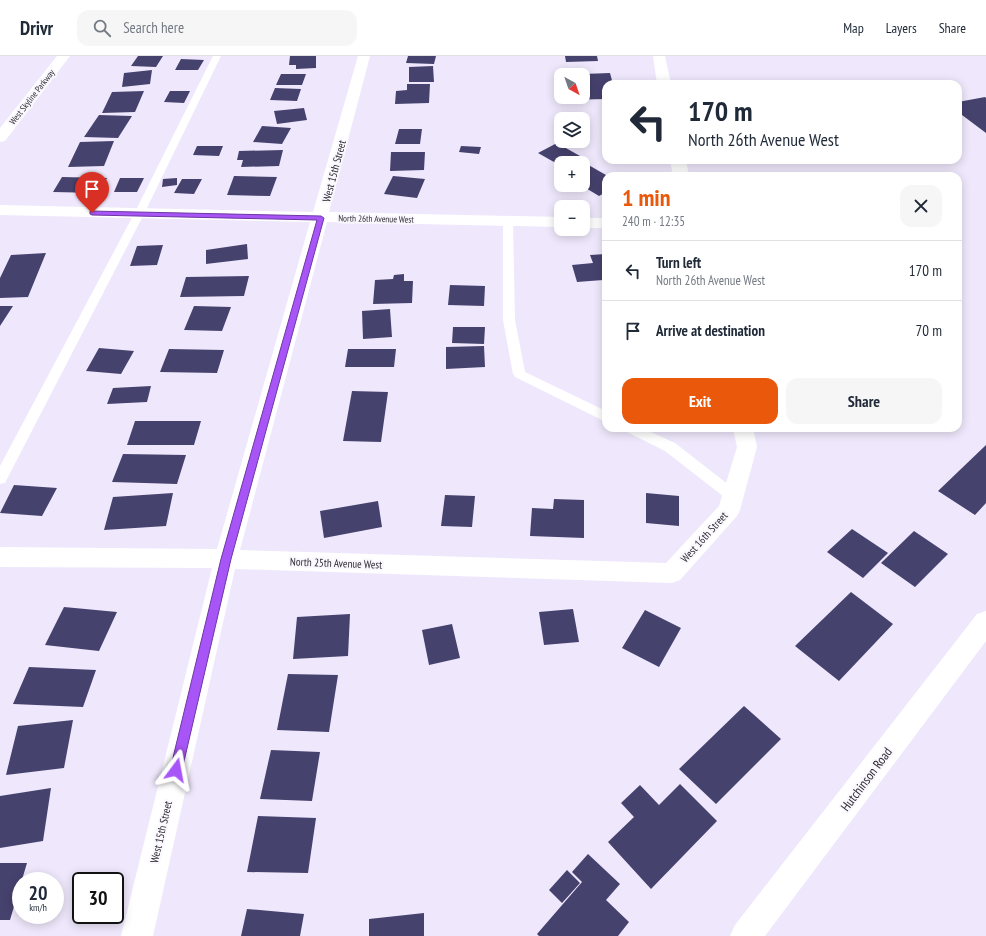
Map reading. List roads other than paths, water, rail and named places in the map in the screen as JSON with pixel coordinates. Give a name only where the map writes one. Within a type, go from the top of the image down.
[{"type":"street","name":"West Skyline Parkway","points":[[0,138],[64,56]]},
{"type":"street","name":"West 15th Street","points":[[136,936],[226,559],[321,218],[364,56]]},
{"type":"street","points":[[659,56],[663,80]]},
{"type":"street","name":"North 26th Avenue West","points":[[0,210],[554,222]]},
{"type":"street","points":[[590,223],[602,223]]},
{"type":"street","name":"West 16th Street","points":[[672,573],[729,510],[747,447],[744,432]]},
{"type":"street","name":"North 25th Avenue West","points":[[0,557],[226,559],[672,573]]},
{"type":"street","name":"Hutchinson Road","points":[[746,936],[986,622]]},
{"type":"lane","points":[[0,479],[139,214],[217,56]]},
{"type":"lane","points":[[508,221],[509,320],[519,374],[602,415]]},
{"type":"lane","points":[[638,432],[670,447],[733,496]]}]
